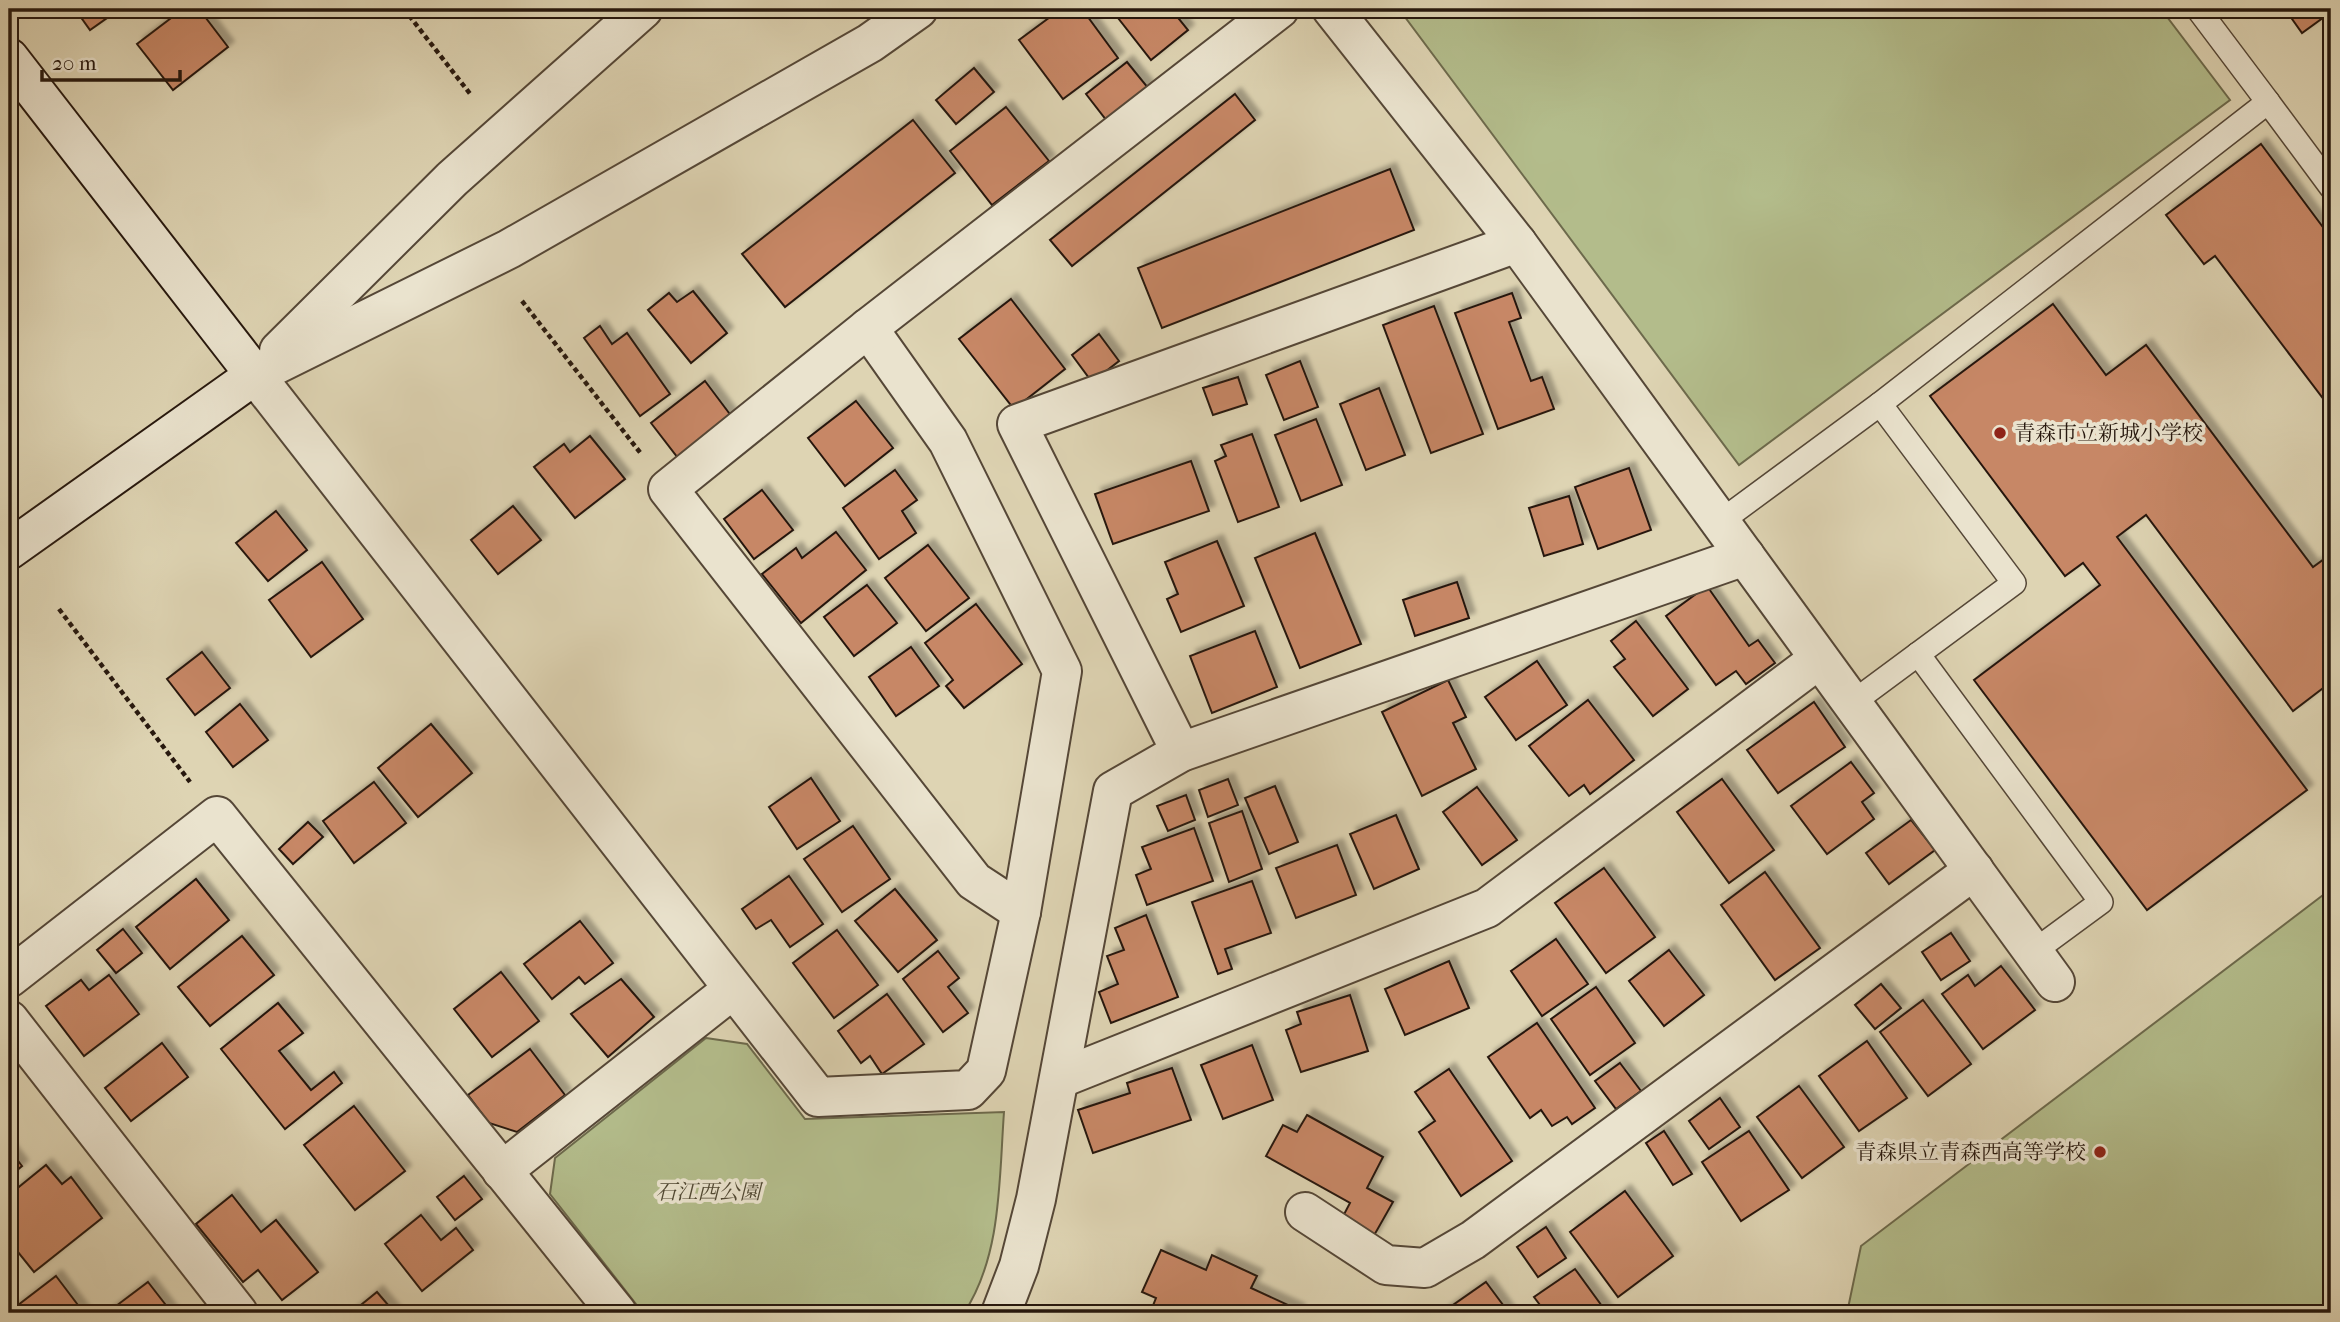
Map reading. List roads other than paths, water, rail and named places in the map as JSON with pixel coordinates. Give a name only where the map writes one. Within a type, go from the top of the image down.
[{"type":"street","points":[[255,375],[452,179],[643,9]]},
{"type":"street","points":[[9,550],[255,375],[509,249],[870,43],[918,9]]},
{"type":"street","points":[[1021,912],[974,881],[668,489],[868,328],[1279,9]]},
{"type":"street","points":[[1332,9],[1517,243],[2055,982]]},
{"type":"street","points":[[9,58],[818,1097],[968,1090],[986,1071],[1021,912],[1062,671],[948,441],[868,328]]},
{"type":"street","points":[[1181,752],[1017,424],[1517,243]]},
{"type":"street","points":[[1001,1313],[1019,1266],[1061,1078],[1113,791],[1181,752],[1745,556]]},
{"type":"street","points":[[1061,1078],[1487,908],[1819,659]]},
{"type":"street","points":[[9,978],[216,816],[617,1313]]},
{"type":"street","points":[[1305,1212],[1386,1265],[1425,1268],[1473,1240],[1974,870]]},
{"type":"street","points":[[502,1171],[732,989]]},
{"type":"street","points":[[9,1020],[238,1313]]},
{"type":"lane","points":[[2198,9],[2331,187]]},
{"type":"lane","points":[[1720,523],[1880,404],[2268,102]]},
{"type":"lane","points":[[1852,703],[2014,583],[1880,404]]},
{"type":"lane","points":[[1919,654],[2101,902],[2033,952]]},
{"type":"place","name":"青森市立新城小学校","points":[[2000,433]]},
{"type":"place","name":"青森県立青森西高等学校","points":[[2100,1152]]},
{"type":"park label","name":"石江西公園","points":[[708,1192]]}]
